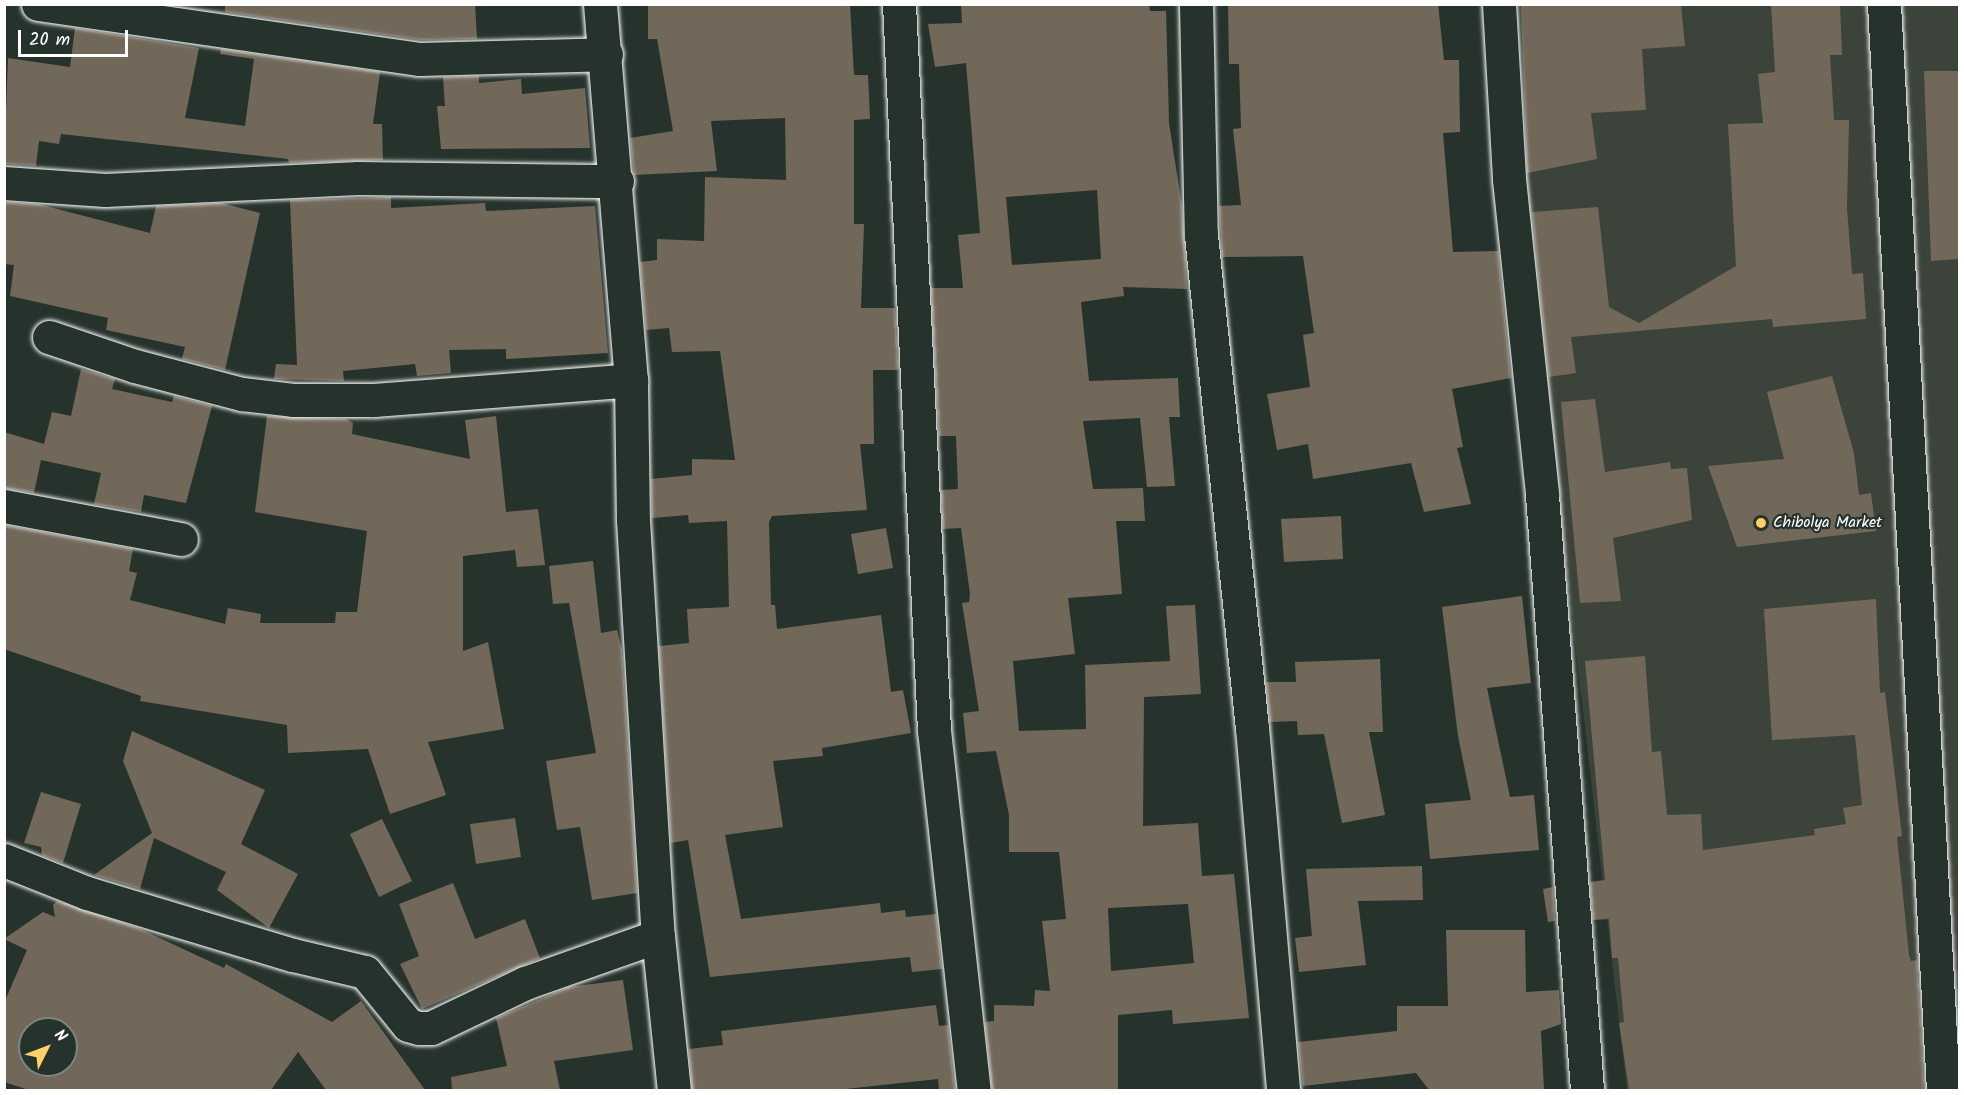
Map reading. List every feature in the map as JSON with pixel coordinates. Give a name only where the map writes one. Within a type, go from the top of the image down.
[{"type":"street","points":[[38,4],[420,59],[606,54]]},
{"type":"street","points":[[600,4],[617,182],[631,380],[633,520],[658,936],[674,1090]]},
{"type":"street","points":[[899,4],[934,730],[974,1090]]},
{"type":"street","points":[[1196,4],[1201,236],[1252,727],[1283,1090]]},
{"type":"street","points":[[1499,4],[1509,179],[1542,495],[1587,1090]]},
{"type":"street","points":[[1884,4],[1943,1090]]},
{"type":"street","points":[[4,183],[105,190],[358,178],[617,182]]},
{"type":"street","points":[[49,337],[221,388],[293,400],[374,400],[631,380]]},
{"type":"street","points":[[4,506],[181,539]]},
{"type":"street","points":[[4,860],[87,893],[293,955],[365,972],[408,1025],[419,1028],[430,1028],[525,983],[658,936]]},
{"type":"shaded area","name":"Chibolya Market","points":[[1520,5],[1959,5],[1959,1090],[1627,1090],[1531,261]]},
{"type":"building","points":[[225,4],[475,4],[477,39],[421,40],[225,12]]},
{"type":"building","points":[[648,4],[850,4],[854,75],[868,75],[870,119],[854,120],[854,224],[864,224],[861,308],[895,308],[898,370],[873,370],[874,444],[860,444],[867,510],[772,516],[769,522],[771,605],[775,605],[777,629],[881,615],[891,692],[903,690],[911,733],[822,748],[823,756],[773,761],[783,827],[725,835],[741,919],[880,903],[881,913],[905,910],[906,917],[936,914],[942,969],[912,972],[910,957],[710,977],[688,840],[671,843],[659,646],[689,643],[687,609],[729,607],[727,521],[689,523],[688,515],[652,518],[651,479],[692,475],[692,459],[735,460],[720,351],[672,352],[669,328],[646,330],[640,262],[657,260],[657,239],[704,241],[705,177],[786,180],[785,118],[711,121],[717,171],[634,175],[630,138],[673,131],[657,39],[648,39]]},
{"type":"building","points":[[961,4],[1149,4],[1150,11],[1166,11],[1169,123],[1182,206],[1187,289],[1123,287],[1124,296],[1081,302],[1089,381],[1178,378],[1180,417],[1169,417],[1175,486],[1147,487],[1140,418],[1083,421],[1093,489],[1143,488],[1145,521],[1116,521],[1122,594],[1068,598],[1075,654],[1013,661],[1019,731],[1086,729],[1085,665],[1170,661],[1166,606],[1195,605],[1201,694],[1144,697],[1143,826],[1198,823],[1202,876],[1234,874],[1249,1018],[1173,1024],[1172,1010],[1118,1015],[1118,1090],[992,1090],[985,1022],[994,1021],[994,1005],[1034,1006],[1035,990],[1050,991],[1042,921],[1066,919],[1059,852],[1009,852],[1009,815],[996,751],[967,753],[963,713],[979,711],[962,603],[969,602],[970,594],[961,528],[943,529],[941,490],[958,489],[956,436],[939,436],[931,288],[963,288],[958,235],[980,233],[966,63],[935,67],[928,24],[962,23]],"holes":[[[1097,190],[1101,259],[1012,265],[1006,197]],[[1188,904],[1194,963],[1111,971],[1108,908]]]},
{"type":"building","points":[[1228,4],[1438,4],[1444,60],[1459,60],[1460,132],[1443,133],[1453,252],[1498,251],[1511,378],[1452,389],[1463,447],[1457,448],[1471,504],[1424,512],[1411,463],[1313,479],[1308,444],[1277,450],[1267,394],[1310,387],[1303,335],[1314,333],[1303,256],[1222,257],[1219,206],[1241,205],[1233,129],[1241,128],[1239,64],[1229,64]]},
{"type":"building","points":[[1521,4],[1681,4],[1685,46],[1642,49],[1646,110],[1591,113],[1597,159],[1527,173]]},
{"type":"building","points":[[1771,4],[1840,4],[1842,55],[1830,55],[1834,120],[1849,120],[1847,208],[1852,274],[1863,273],[1866,319],[1773,327],[1772,319],[1571,337],[1576,373],[1549,377],[1532,212],[1598,207],[1609,307],[1639,323],[1736,266],[1728,124],[1763,123],[1758,74],[1775,72]]},
{"type":"building","points":[[75,28],[199,48],[185,118],[245,126],[254,59],[220,54],[221,49],[380,72],[373,124],[382,124],[383,160],[289,163],[288,159],[61,134],[59,144],[39,141],[36,166],[4,164],[8,58],[70,67]]},
{"type":"building","points":[[1924,71],[1959,71],[1959,259],[1931,261]]},
{"type":"building","points":[[479,76],[479,83],[521,79],[522,94],[585,88],[590,148],[441,149],[437,106],[445,106],[443,77]]},
{"type":"building","points":[[391,197],[391,208],[485,203],[486,211],[595,206],[608,353],[506,359],[506,349],[449,350],[451,373],[417,376],[415,364],[343,371],[344,381],[274,379],[276,364],[297,365],[290,200]]},
{"type":"building","points":[[4,202],[38,204],[150,233],[156,206],[221,203],[260,213],[225,370],[182,359],[185,347],[106,330],[108,318],[10,296],[14,265],[4,264]]},
{"type":"building","points":[[81,369],[115,379],[112,389],[172,402],[174,396],[212,406],[186,503],[144,495],[141,512],[94,504],[101,473],[41,460],[34,493],[4,488],[4,432],[44,444],[52,412],[71,416]]},
{"type":"building","points":[[1832,376],[1854,453],[1859,495],[1871,493],[1876,531],[1737,547],[1708,466],[1784,459],[1767,392]]},
{"type":"building","points":[[1595,399],[1605,472],[1670,462],[1671,469],[1687,468],[1692,520],[1613,538],[1621,601],[1580,603],[1561,402]]},
{"type":"building","points":[[267,416],[346,419],[353,423],[352,434],[470,459],[465,420],[496,416],[506,512],[538,509],[545,565],[517,567],[515,550],[463,556],[463,651],[488,642],[504,729],[428,742],[446,795],[390,814],[368,749],[288,753],[287,725],[140,701],[141,696],[4,649],[4,525],[133,549],[129,571],[137,573],[130,600],[225,624],[228,608],[261,614],[260,623],[335,623],[336,612],[357,612],[367,531],[255,512]]},
{"type":"building","points":[[1341,516],[1343,559],[1284,562],[1281,519]]},
{"type":"building","points":[[886,528],[893,568],[858,574],[851,534]]},
{"type":"building","points":[[593,561],[601,633],[617,630],[622,650],[637,893],[592,900],[580,827],[557,830],[546,761],[596,753],[569,603],[553,604],[549,566]]},
{"type":"building","points":[[1522,596],[1531,683],[1487,688],[1510,797],[1534,795],[1539,850],[1430,859],[1425,804],[1471,800],[1458,736],[1442,607]]},
{"type":"building","points":[[1876,599],[1880,693],[1885,692],[1902,836],[1897,837],[1909,955],[1911,961],[1917,960],[1924,1090],[1629,1090],[1619,1023],[1624,1022],[1618,958],[1612,958],[1609,919],[1593,920],[1590,882],[1605,880],[1585,661],[1645,656],[1652,752],[1661,751],[1667,815],[1701,814],[1703,850],[1815,835],[1814,829],[1846,824],[1843,808],[1862,805],[1855,735],[1772,740],[1764,609]]},
{"type":"building","points":[[1380,659],[1383,732],[1369,732],[1385,815],[1342,823],[1324,734],[1298,735],[1297,721],[1270,722],[1266,682],[1296,682],[1295,662]]},
{"type":"building","points":[[132,731],[265,790],[241,844],[298,874],[269,928],[217,890],[226,872],[154,838],[140,889],[94,875],[152,833],[123,761]]},
{"type":"building","points":[[41,792],[81,804],[63,863],[42,855],[41,847],[24,843]]},
{"type":"building","points":[[515,818],[521,857],[476,864],[470,824]]},
{"type":"building","points":[[382,819],[412,881],[379,897],[350,834]]},
{"type":"building","points":[[1422,866],[1423,900],[1358,901],[1366,965],[1299,972],[1295,938],[1312,936],[1306,869]]},
{"type":"building","points":[[453,883],[475,939],[525,919],[540,958],[422,1009],[400,964],[419,956],[399,904]]},
{"type":"building","points":[[1553,887],[1555,921],[1548,922],[1543,889]]},
{"type":"building","points":[[57,901],[136,927],[224,968],[226,964],[332,1022],[361,1001],[425,1090],[326,1090],[298,1052],[271,1090],[29,1090],[4,1082],[4,1003],[27,950],[4,939],[43,912],[55,917],[53,905]]},
{"type":"building","points":[[1446,930],[1525,930],[1526,992],[1559,990],[1561,1024],[1541,1031],[1544,1090],[1429,1090],[1416,1073],[1303,1086],[1298,1042],[1397,1031],[1397,1006],[1448,1006]]},
{"type":"building","points":[[623,980],[633,1050],[554,1061],[560,1090],[452,1090],[451,1077],[507,1066],[496,1018],[569,987]]},
{"type":"building","points":[[936,1005],[939,1026],[948,1025],[955,1090],[939,1090],[938,1079],[836,1090],[692,1090],[689,1049],[723,1045],[721,1031]]},
{"type":"place","name":"Chibolya Market","points":[[1761,523]]}]
